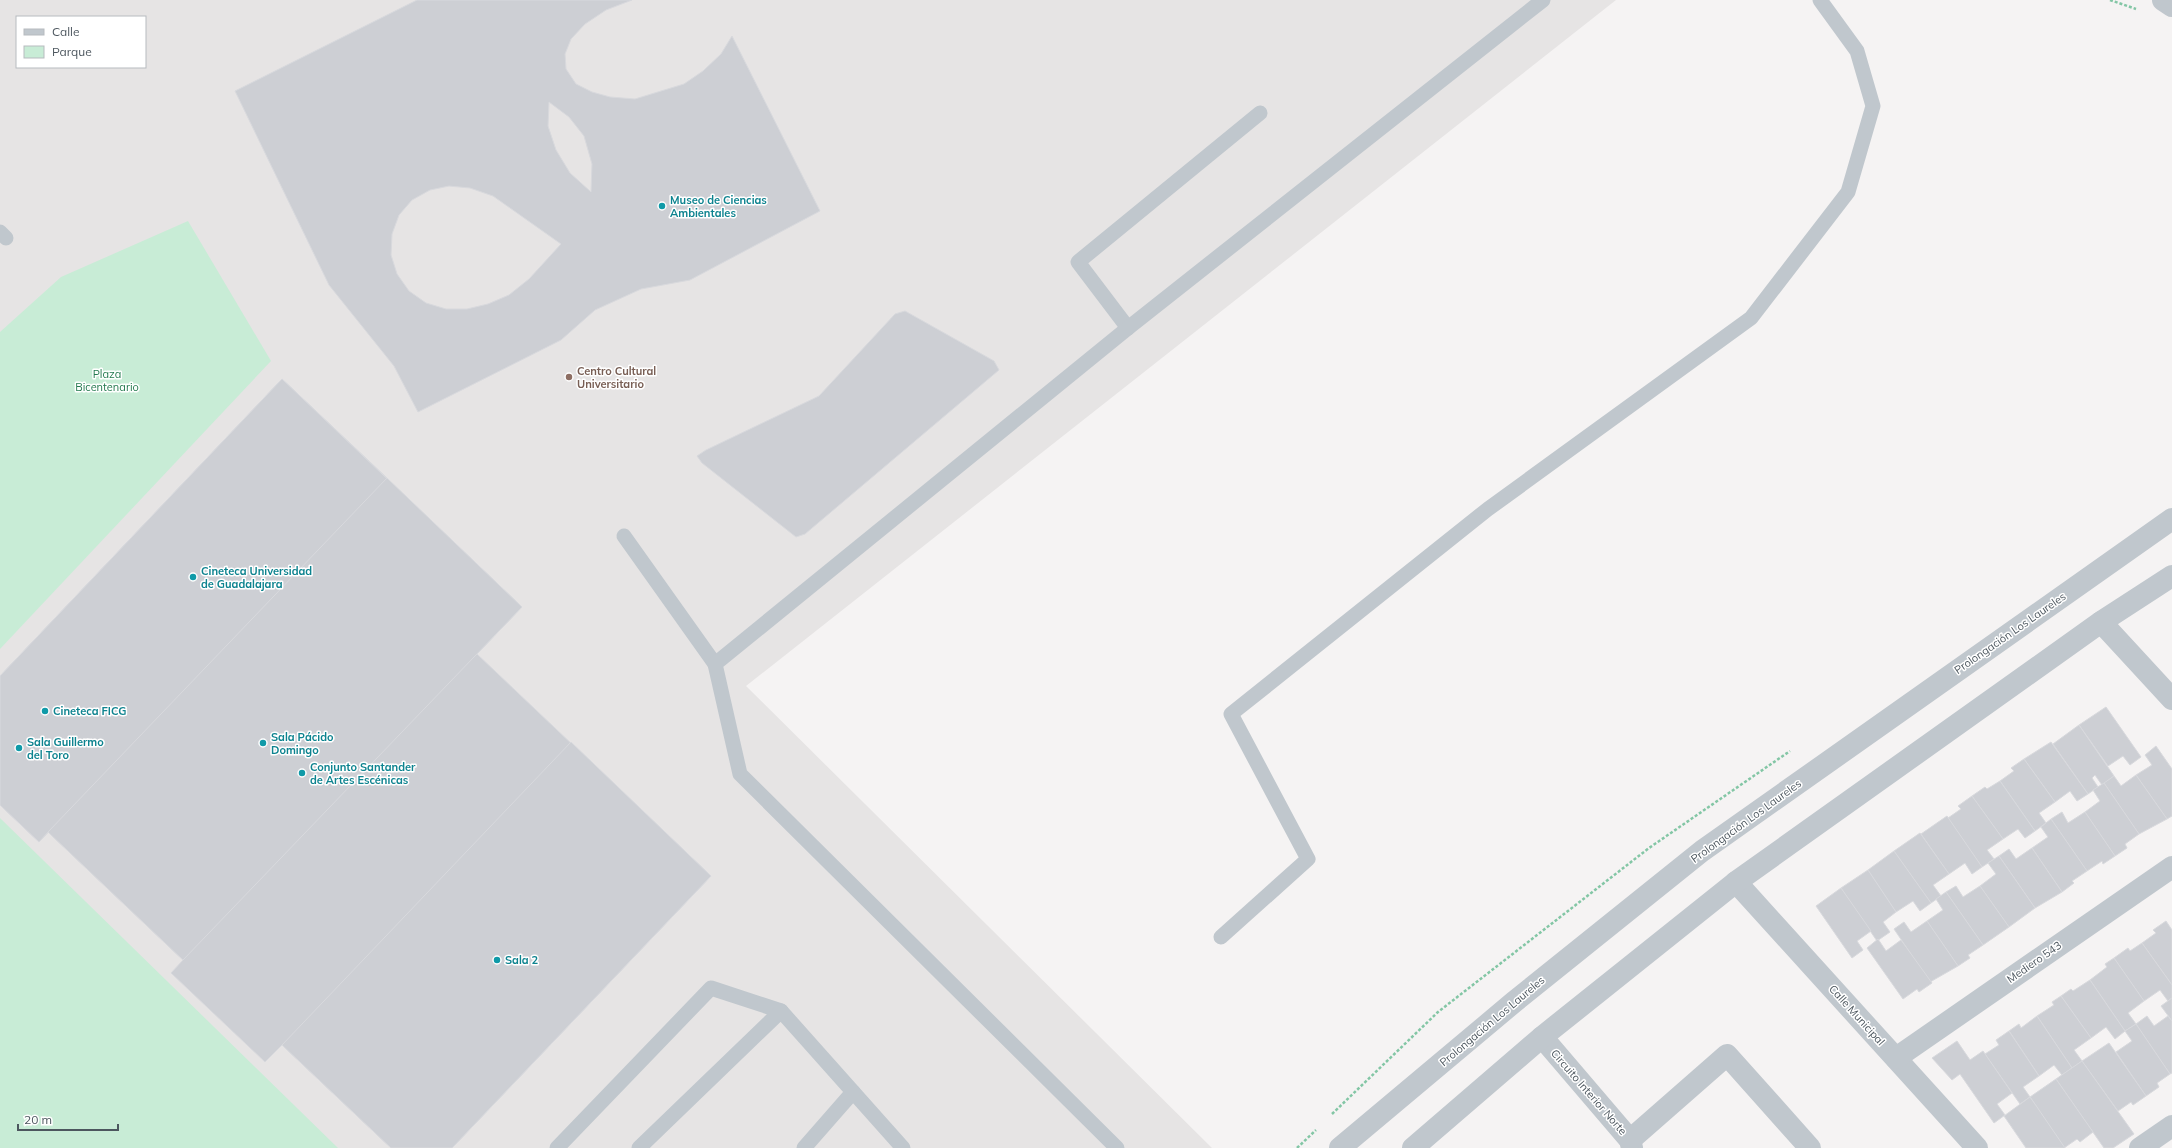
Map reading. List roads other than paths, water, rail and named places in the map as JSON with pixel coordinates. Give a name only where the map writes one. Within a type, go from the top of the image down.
[{"type":"street","points":[[2163,0],[2172,6]]},
{"type":"street","name":"Prolongación Los Laureles","points":[[1340,1148],[1514,1002],[1702,851],[2172,519]]},
{"type":"street","points":[[1413,1148],[1542,1037],[1736,882],[2101,622],[2172,576]]},
{"type":"street","points":[[2101,622],[2172,699]]},
{"type":"street","name":"Mediero 543","points":[[1896,1058],[2172,867]]},
{"type":"street","name":"Calle Municipal","points":[[1736,882],[1977,1148]]},
{"type":"street","name":"Circuito Interior Norte","points":[[1542,1037],[1631,1144]]},
{"type":"street","points":[[1631,1144],[1727,1055],[1810,1148]]},
{"type":"street","points":[[2140,1148],[2172,1126]]},
{"type":"lane","points":[[715,664],[1128,328],[1542,0]]},
{"type":"lane","points":[[1221,937],[1308,859],[1231,714],[1488,509],[1751,318],[1848,192],[1873,106],[1857,51],[1820,0]]},
{"type":"lane","points":[[1128,328],[1078,262],[1260,113]]},
{"type":"lane","points":[[624,536],[715,664],[740,774],[1117,1148]]},
{"type":"lane","points":[[557,1148],[711,988],[781,1011],[903,1148]]},
{"type":"lane","points":[[639,1148],[781,1011]]},
{"type":"lane","points":[[804,1148],[853,1092]]},
{"type":"place","name":"Museo de Ciencias Ambientales","points":[[662,206]]},
{"type":"place","name":"Centro Cultural Universitario","points":[[569,377]]},
{"type":"place","name":"Cineteca Universidad de Guadalajara","points":[[193,577]]},
{"type":"place","name":"Cineteca FICG","points":[[45,711]]},
{"type":"place","name":"Sala Pácido Domingo","points":[[263,743]]},
{"type":"place","name":"Sala Guillermo del Toro","points":[[19,748]]},
{"type":"place","name":"Conjunto Santander de Artes Escénicas","points":[[302,773]]},
{"type":"place","name":"Sala 2","points":[[497,960]]},
{"type":"park label","name":"Plaza Bicentenario","points":[[107,380]]}]
